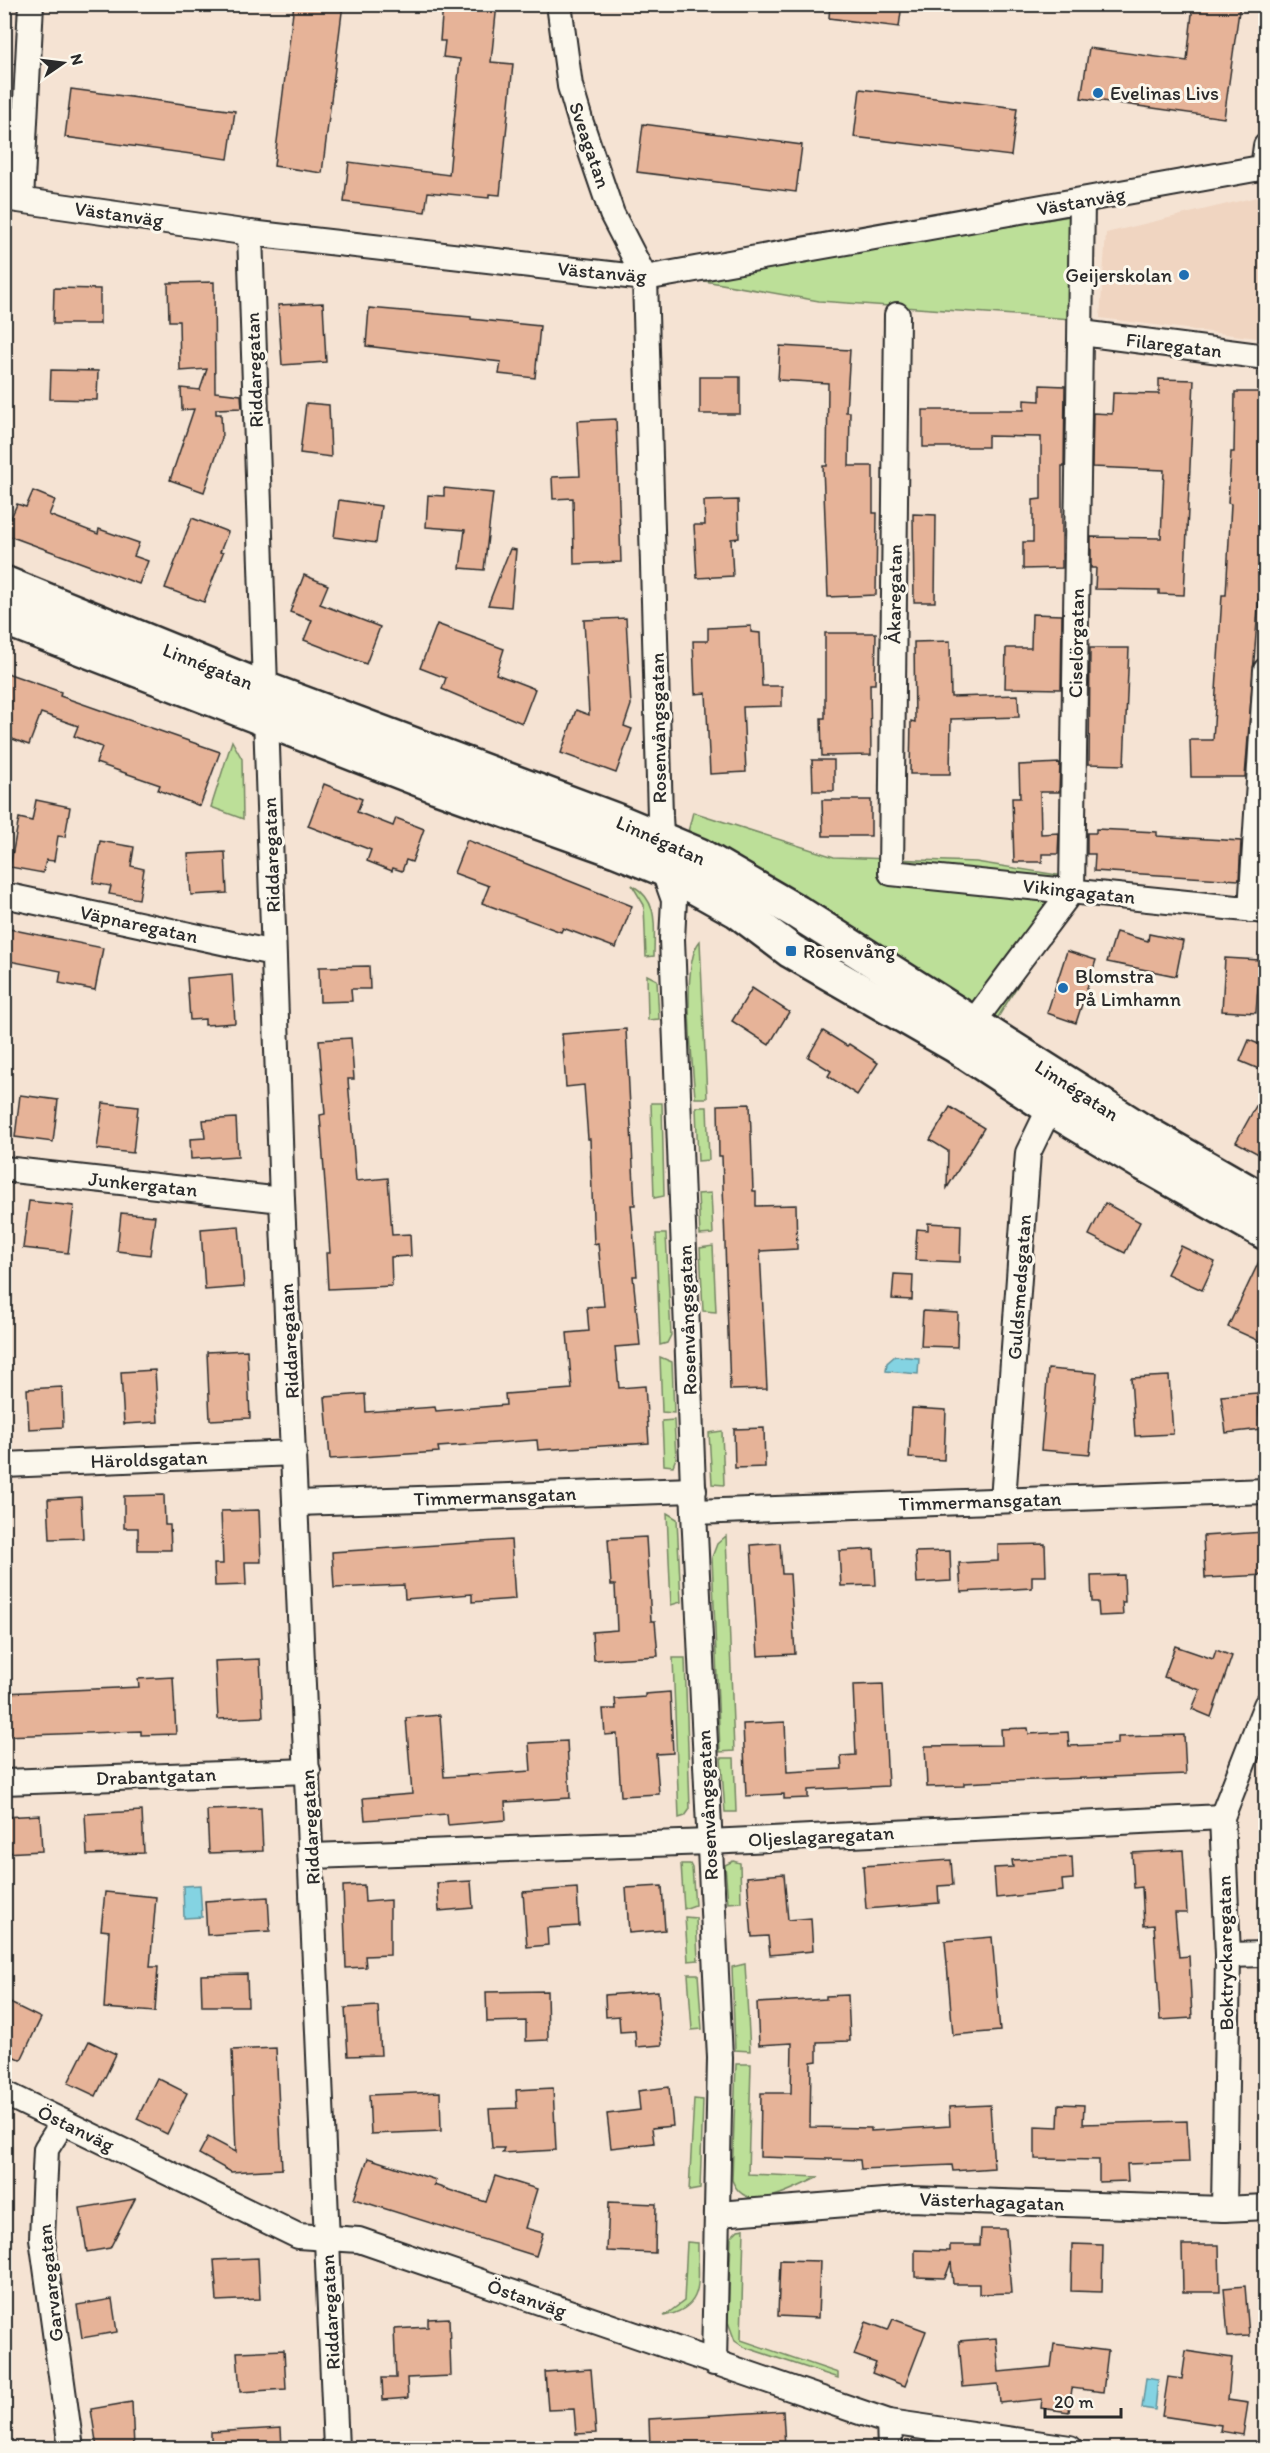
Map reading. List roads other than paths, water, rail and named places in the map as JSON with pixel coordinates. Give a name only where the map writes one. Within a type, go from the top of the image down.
[{"type":"street","points":[[13,199],[31,4]]},
{"type":"street","name":"Sveagatan","points":[[559,4],[570,86],[581,123],[612,214],[645,278]]},
{"type":"street","name":"Västanväg","points":[[13,199],[250,233],[645,278],[1082,202],[1265,160]]},
{"type":"street","name":"Ciselörgatan","points":[[1072,890],[1082,333],[1082,202]]},
{"type":"street","name":"Riddaregatan","points":[[250,233],[282,1200],[297,1503],[336,2448]]},
{"type":"street","name":"Rosenvångsgatan","points":[[645,278],[662,854],[674,900],[672,939],[694,1501],[720,2058],[714,2363]]},
{"type":"street","name":"Åkaregatan","points":[[891,873],[897,315]]},
{"type":"street","name":"Filaregatan","points":[[1082,333],[1266,357]]},
{"type":"street","name":"Linnégatan","points":[[4,583],[437,786],[616,850],[662,854],[791,951],[964,1034],[1057,1094],[1202,1198],[1266,1233]]},
{"type":"street","name":"Linnégatan","points":[[4,618],[266,704]]},
{"type":"street","points":[[1258,911],[1266,670]]},
{"type":"street","name":"Vikingagatan","points":[[891,873],[1258,911]]},
{"type":"street","points":[[964,1034],[1072,890]]},
{"type":"street","name":"Väpnaregatan","points":[[4,895],[273,953]]},
{"type":"street","name":"Linnégatan","points":[[1057,1094],[1139,1129],[1266,1202]]},
{"type":"street","name":"Guldsmedsgatan","points":[[1003,1500],[1028,1153],[1057,1094]]},
{"type":"street","name":"Junkergatan","points":[[4,1169],[282,1200]]},
{"type":"street","name":"Häroldsgatan","points":[[4,1465],[294,1453]]},
{"type":"street","name":"Timmermansgatan","points":[[297,1503],[1003,1500],[1266,1491]]},
{"type":"street","name":"Boktryckaregatan","points":[[1224,2209],[1228,1955],[1222,1818],[1266,1705]]},
{"type":"street","name":"Drabantgatan","points":[[4,1782],[308,1771]]},
{"type":"street","name":"Oljeslagaregatan","points":[[312,1856],[709,1842],[1222,1818]]},
{"type":"street","points":[[1228,1955],[1266,1954]]},
{"type":"street","name":"Östanväg","points":[[4,2094],[298,2236],[359,2240],[889,2422],[1070,2448]]},
{"type":"street","name":"Garvaregatan","points":[[63,2122],[46,2149],[42,2238],[71,2448]]},
{"type":"street","name":"Västerhagagatan","points":[[718,2214],[910,2199],[1224,2209],[1266,2207]]},
{"type":"street","points":[[889,2422],[890,2448]]},
{"type":"water","points":[[895,1356],[919,1358],[918,1374],[886,1371],[887,1363]]},
{"type":"water","points":[[200,1885],[202,1917],[184,1918],[183,1886]]},
{"type":"water","points":[[1146,2378],[1158,2380],[1155,2410],[1142,2408]]},
{"type":"place","name":"Evelinas Livs","points":[[1098,93]]},
{"type":"place","name":"Geijerskolan","points":[[1184,275]]},
{"type":"place","name":"Rosenvång","points":[[791,951]]},
{"type":"place","name":"Blomstra På Limhamn","points":[[1063,988]]}]
